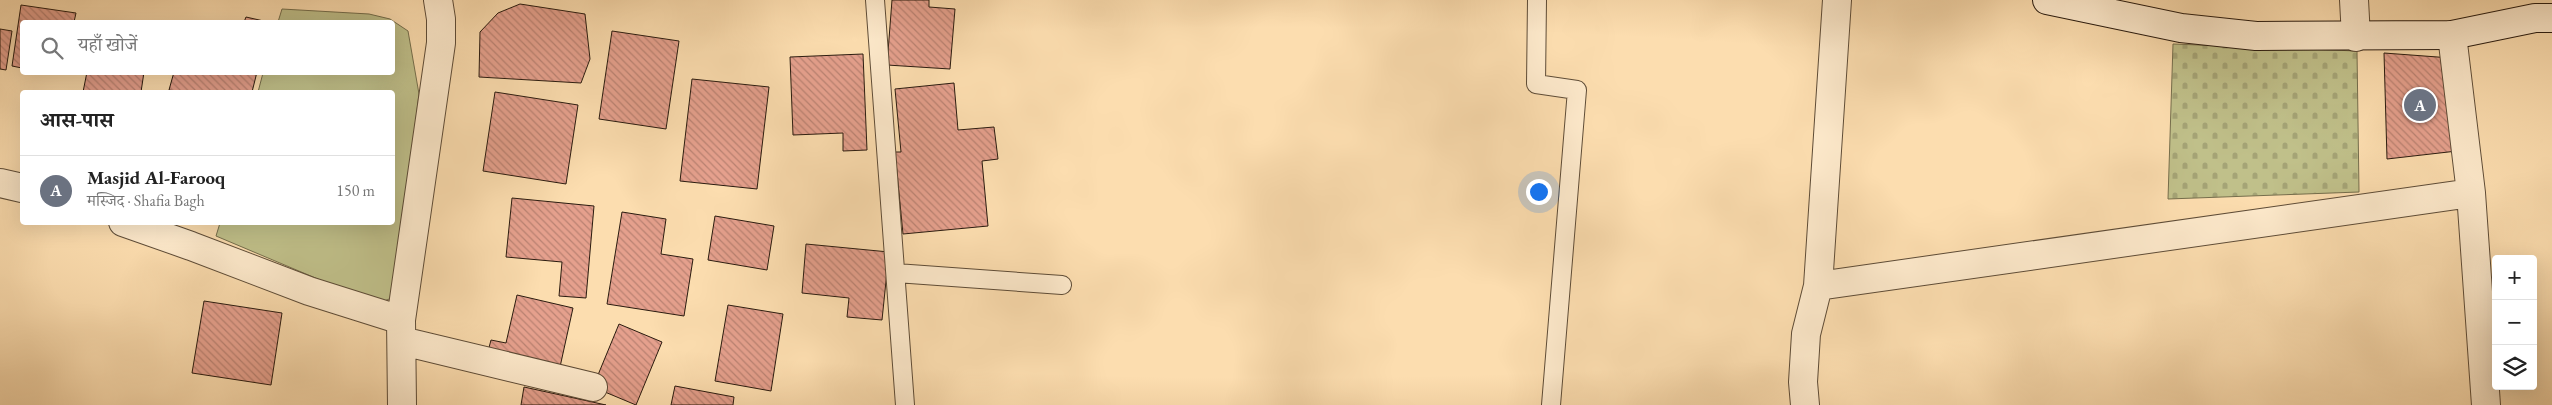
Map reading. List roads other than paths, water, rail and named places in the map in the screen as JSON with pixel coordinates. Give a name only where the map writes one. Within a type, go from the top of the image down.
[{"type":"street","points":[[402,405],[401,330],[441,43],[441,19],[438,0]]},
{"type":"street","points":[[1805,405],[1803,382],[1806,334],[1818,286],[1838,0]]},
{"type":"street","points":[[2047,0],[2181,28],[2256,36],[2356,37],[2452,34],[2542,12]]},
{"type":"street","points":[[2354,0],[2356,37]]},
{"type":"street","points":[[2452,34],[2471,193],[2486,405]]},
{"type":"street","points":[[0,183],[20,188]]},
{"type":"street","points":[[1818,286],[2471,193]]},
{"type":"street","points":[[132,225],[300,288],[401,330],[593,386]]},
{"type":"lane","points":[[875,0],[905,405]]},
{"type":"lane","points":[[1537,0],[1536,84],[1577,90],[1551,405]]},
{"type":"lane","points":[[896,273],[1062,285]]},
{"type":"place","name":"Masjid Al-Farooq","points":[[2420,105]]}]
